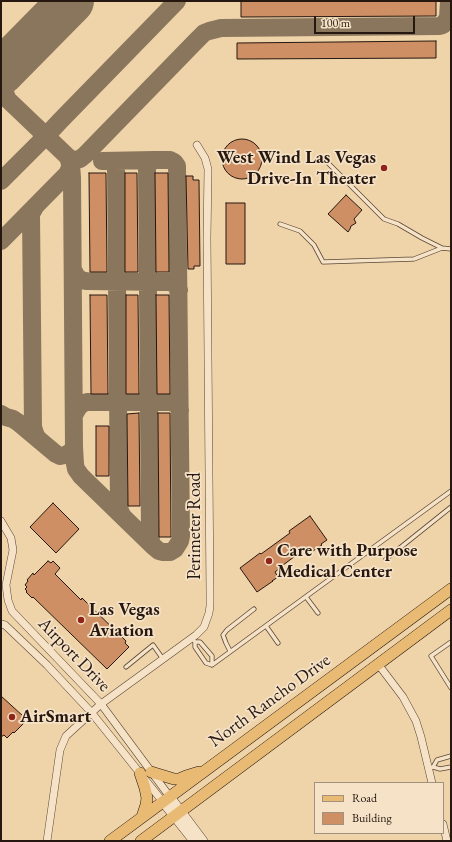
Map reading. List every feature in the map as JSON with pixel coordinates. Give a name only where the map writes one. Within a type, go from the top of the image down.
[{"type":"main road","name":"North Rancho Drive","points":[[110,841],[451,589]]},
{"type":"main road","name":"North Rancho Drive","points":[[141,841],[451,610]]},
{"type":"main road","points":[[378,664],[389,647],[400,637],[404,624]]},
{"type":"main road","points":[[142,817],[147,798],[146,773],[174,779],[206,770]]},
{"type":"street","name":"Perimeter Road","points":[[47,841],[60,750],[66,736],[101,704],[163,659],[194,640],[204,627],[209,613],[208,169],[205,158],[197,144]]},
{"type":"street","name":"Airport Drive","points":[[1,521],[11,538],[13,550],[6,585],[8,600],[12,611],[101,704],[146,773],[166,799]]},
{"type":"street","name":"Airport Drive","points":[[1,624],[5,625],[47,665],[146,773],[166,799]]},
{"type":"street","points":[[378,664],[403,697],[416,721],[431,767],[432,782]]},
{"type":"street","points":[[166,799],[203,841]]},
{"type":"street","points":[[178,814],[194,841]]},
{"type":"street","points":[[444,828],[447,841]]},
{"type":"lane","points":[[328,163],[384,219],[398,224],[442,248],[451,249]]},
{"type":"lane","points":[[280,224],[300,231],[314,245],[323,262],[414,259],[442,248]]},
{"type":"lane","points":[[212,665],[451,491]]},
{"type":"lane","points":[[386,559],[451,507]]},
{"type":"lane","points":[[306,597],[318,614]]},
{"type":"lane","points":[[230,651],[223,635],[254,609]]},
{"type":"lane","points":[[266,626],[278,643]]},
{"type":"lane","points":[[194,640],[200,642],[212,656],[212,665],[206,663],[195,647],[194,640]]},
{"type":"lane","points":[[451,642],[431,656],[451,688]]},
{"type":"lane","points":[[126,667],[153,645],[163,659]]},
{"type":"lane","points":[[449,757],[451,766],[440,769],[431,767],[437,760],[449,757]]},
{"type":"building","points":[[241,1],[436,1],[436,16],[241,17]]},
{"type":"building","points":[[436,41],[436,58],[237,59],[237,43]]},
{"type":"building","points":[[238,139],[246,139],[253,142],[259,148],[262,159],[259,170],[253,176],[246,179],[238,179],[231,176],[225,170],[222,163],[222,155],[225,148],[231,142]]},
{"type":"building","points":[[89,173],[106,173],[107,272],[90,272]]},
{"type":"building","points":[[125,173],[137,173],[138,272],[125,272]]},
{"type":"building","points":[[155,173],[168,173],[169,272],[156,272]]},
{"type":"building","points":[[186,176],[193,176],[193,180],[199,180],[200,266],[194,266],[194,269],[188,269]]},
{"type":"building","points":[[346,195],[362,210],[354,219],[356,223],[351,226],[348,232],[328,214]]},
{"type":"building","points":[[226,203],[245,203],[245,264],[226,264]]},
{"type":"building","points":[[90,295],[107,295],[108,394],[91,394]]},
{"type":"building","points":[[126,295],[138,295],[139,394],[126,394]]},
{"type":"building","points":[[156,295],[169,295],[170,394],[157,394]]},
{"type":"building","points":[[139,413],[140,506],[128,506],[127,414]]},
{"type":"building","points":[[158,413],[170,413],[171,537],[159,537]]},
{"type":"building","points":[[96,426],[109,426],[109,476],[96,476]]},
{"type":"building","points":[[53,503],[79,529],[56,553],[30,527]]},
{"type":"building","name":"Care with Purpose Medical Center","points":[[310,516],[327,540],[307,555],[303,551],[279,568],[275,572],[278,577],[257,592],[240,568],[290,533],[289,531]]},
{"type":"building","name":"Las Vegas Aviation","points":[[48,561],[51,563],[53,561],[60,568],[55,574],[126,641],[125,643],[129,647],[107,669],[26,592],[27,591],[25,589],[27,587],[25,585],[28,581],[27,580]]},
{"type":"building","name":"AirSmart","points":[[1,696],[23,716],[21,718],[25,722],[7,738],[4,735],[1,737]]},
{"type":"taxiway","points":[[1,181],[177,1]]},
{"type":"taxiway","points":[[73,160],[80,159],[85,155],[204,33],[221,28],[439,26],[443,25],[448,18],[449,1]]},
{"type":"taxiway","points":[[7,98],[3,81],[8,65]]},
{"type":"taxiway","points":[[1,94],[68,157],[71,164],[74,447],[76,469],[81,476],[153,546],[159,551],[163,552],[170,552],[175,549],[181,536],[177,166],[170,160],[154,160],[149,163],[147,169],[150,532],[153,546]]},
{"type":"taxiway","points":[[1,241],[67,174],[70,168],[69,160]]},
{"type":"taxiway","points":[[102,161],[154,160]]},
{"type":"taxiway","points":[[108,161],[114,164],[116,169],[119,505],[123,517]]},
{"type":"taxiway","points":[[35,207],[31,214],[33,427],[39,440]]},
{"type":"taxiway","points":[[73,270],[77,277],[86,281],[169,282],[176,284],[179,290]]},
{"type":"taxiway","points":[[74,415],[78,408],[87,402],[171,402],[177,405],[180,410]]},
{"type":"taxiway","points":[[1,414],[19,423],[60,456],[71,452],[74,447]]},
{"type":"runway","points":[[1,72],[71,1]]},
{"type":"place","name":"West Wind Las Vegas Drive-In Theater","points":[[384,168]]},
{"type":"place","name":"Care with Purpose Medical Center","points":[[269,561]]},
{"type":"place","name":"Las Vegas Aviation","points":[[81,620]]},
{"type":"place","name":"AirSmart","points":[[12,717]]}]
